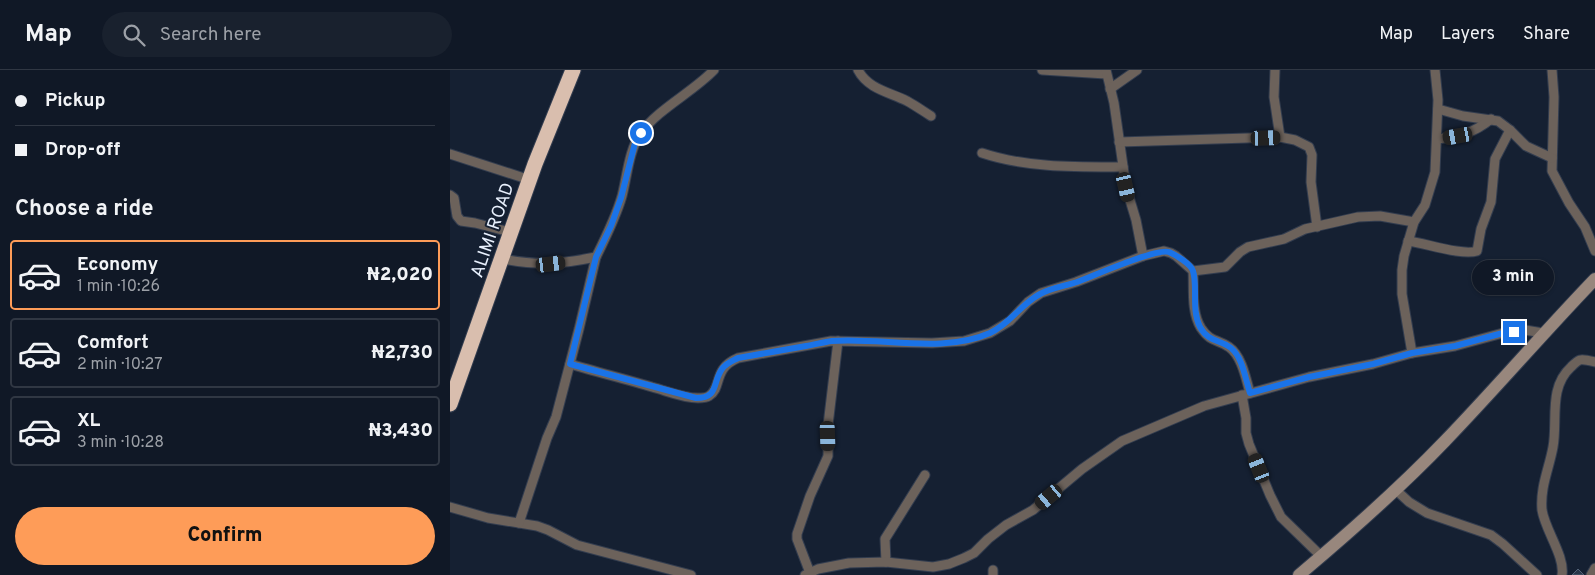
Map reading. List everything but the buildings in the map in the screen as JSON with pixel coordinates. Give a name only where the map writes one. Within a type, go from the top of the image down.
[{"type":"highway","points":[[450,386],[524,178],[567,70]]},
{"type":"highway","name":"ALIMI ROAD","points":[[450,404],[542,147],[573,70]]},
{"type":"street","points":[[519,523],[547,438],[556,417],[596,257],[611,226],[621,198],[635,143],[650,123],[714,70]]},
{"type":"street","points":[[858,70],[866,82],[910,102],[931,116]]},
{"type":"street","points":[[1042,70],[1106,72],[1123,167],[1143,256]]},
{"type":"street","points":[[1110,89],[1137,70]]},
{"type":"street","points":[[1274,70],[1274,97],[1280,137]]},
{"type":"street","points":[[1412,353],[1402,294],[1404,256],[1414,222],[1425,205],[1432,183],[1436,159],[1438,109],[1435,70]]},
{"type":"street","points":[[1552,70],[1554,97],[1552,170],[1569,203],[1585,227],[1595,251]]},
{"type":"street","points":[[1438,109],[1463,116],[1498,121],[1526,146],[1552,158]]},
{"type":"street","points":[[1437,139],[1468,134],[1491,119]]},
{"type":"street","points":[[1408,241],[1469,252],[1477,251],[1481,229],[1491,202],[1495,159],[1510,130]]},
{"type":"street","points":[[1119,142],[1280,137],[1295,140],[1309,147],[1312,155],[1312,193],[1317,226]]},
{"type":"street","points":[[982,153],[996,158],[1037,165],[1123,167]]},
{"type":"street","points":[[450,154],[524,178]]},
{"type":"street","points":[[450,195],[454,198],[457,216],[460,221],[506,230]]},
{"type":"street","points":[[1193,271],[1225,267],[1248,247],[1284,239],[1317,226],[1370,216],[1414,222]]},
{"type":"street","points":[[570,364],[669,392],[703,398],[709,396],[714,391],[723,367],[738,358],[838,341],[932,343],[964,341],[990,333],[1010,320],[1028,302],[1041,293],[1076,282],[1143,256],[1164,251],[1170,253],[1193,271],[1195,306],[1200,326],[1208,336],[1228,346],[1236,353],[1242,368],[1246,394],[1246,433],[1249,444],[1281,517],[1321,556]]},
{"type":"street","points":[[503,259],[525,263],[551,264],[596,257]]},
{"type":"street","points":[[1299,575],[1396,490],[1479,406],[1595,279]]},
{"type":"street","points":[[838,341],[828,425],[828,456],[810,496],[797,534],[807,574],[818,569],[850,563],[886,562],[933,566],[948,564],[964,558],[1006,525],[1033,510],[1082,469],[1122,441],[1204,406],[1309,377],[1373,364],[1412,353],[1455,346],[1503,333],[1525,330],[1544,333]]},
{"type":"street","points":[[1562,575],[1562,565],[1544,522],[1542,507],[1543,484],[1550,464],[1555,438],[1556,396],[1564,375],[1577,362],[1583,360],[1595,362]]},
{"type":"street","points":[[886,562],[884,539],[925,475]]},
{"type":"street","points":[[1396,490],[1409,502],[1427,513],[1491,535],[1537,575]]},
{"type":"street","points":[[450,507],[488,518],[548,530],[577,545],[691,575]]},
{"type":"street","points":[[1592,575],[1595,568]]},
{"type":"route","points":[[641,133],[635,143],[621,198],[611,226],[596,257],[570,364],[669,392],[703,398],[709,396],[714,391],[723,367],[729,362],[738,358],[831,341],[932,343],[964,341],[990,333],[1010,320],[1028,302],[1041,293],[1076,282],[1098,272],[1124,265],[1143,256],[1164,251],[1176,256],[1193,271],[1195,306],[1200,326],[1208,336],[1228,346],[1236,353],[1250,393],[1412,353],[1455,346],[1503,333],[1514,332]]}]
